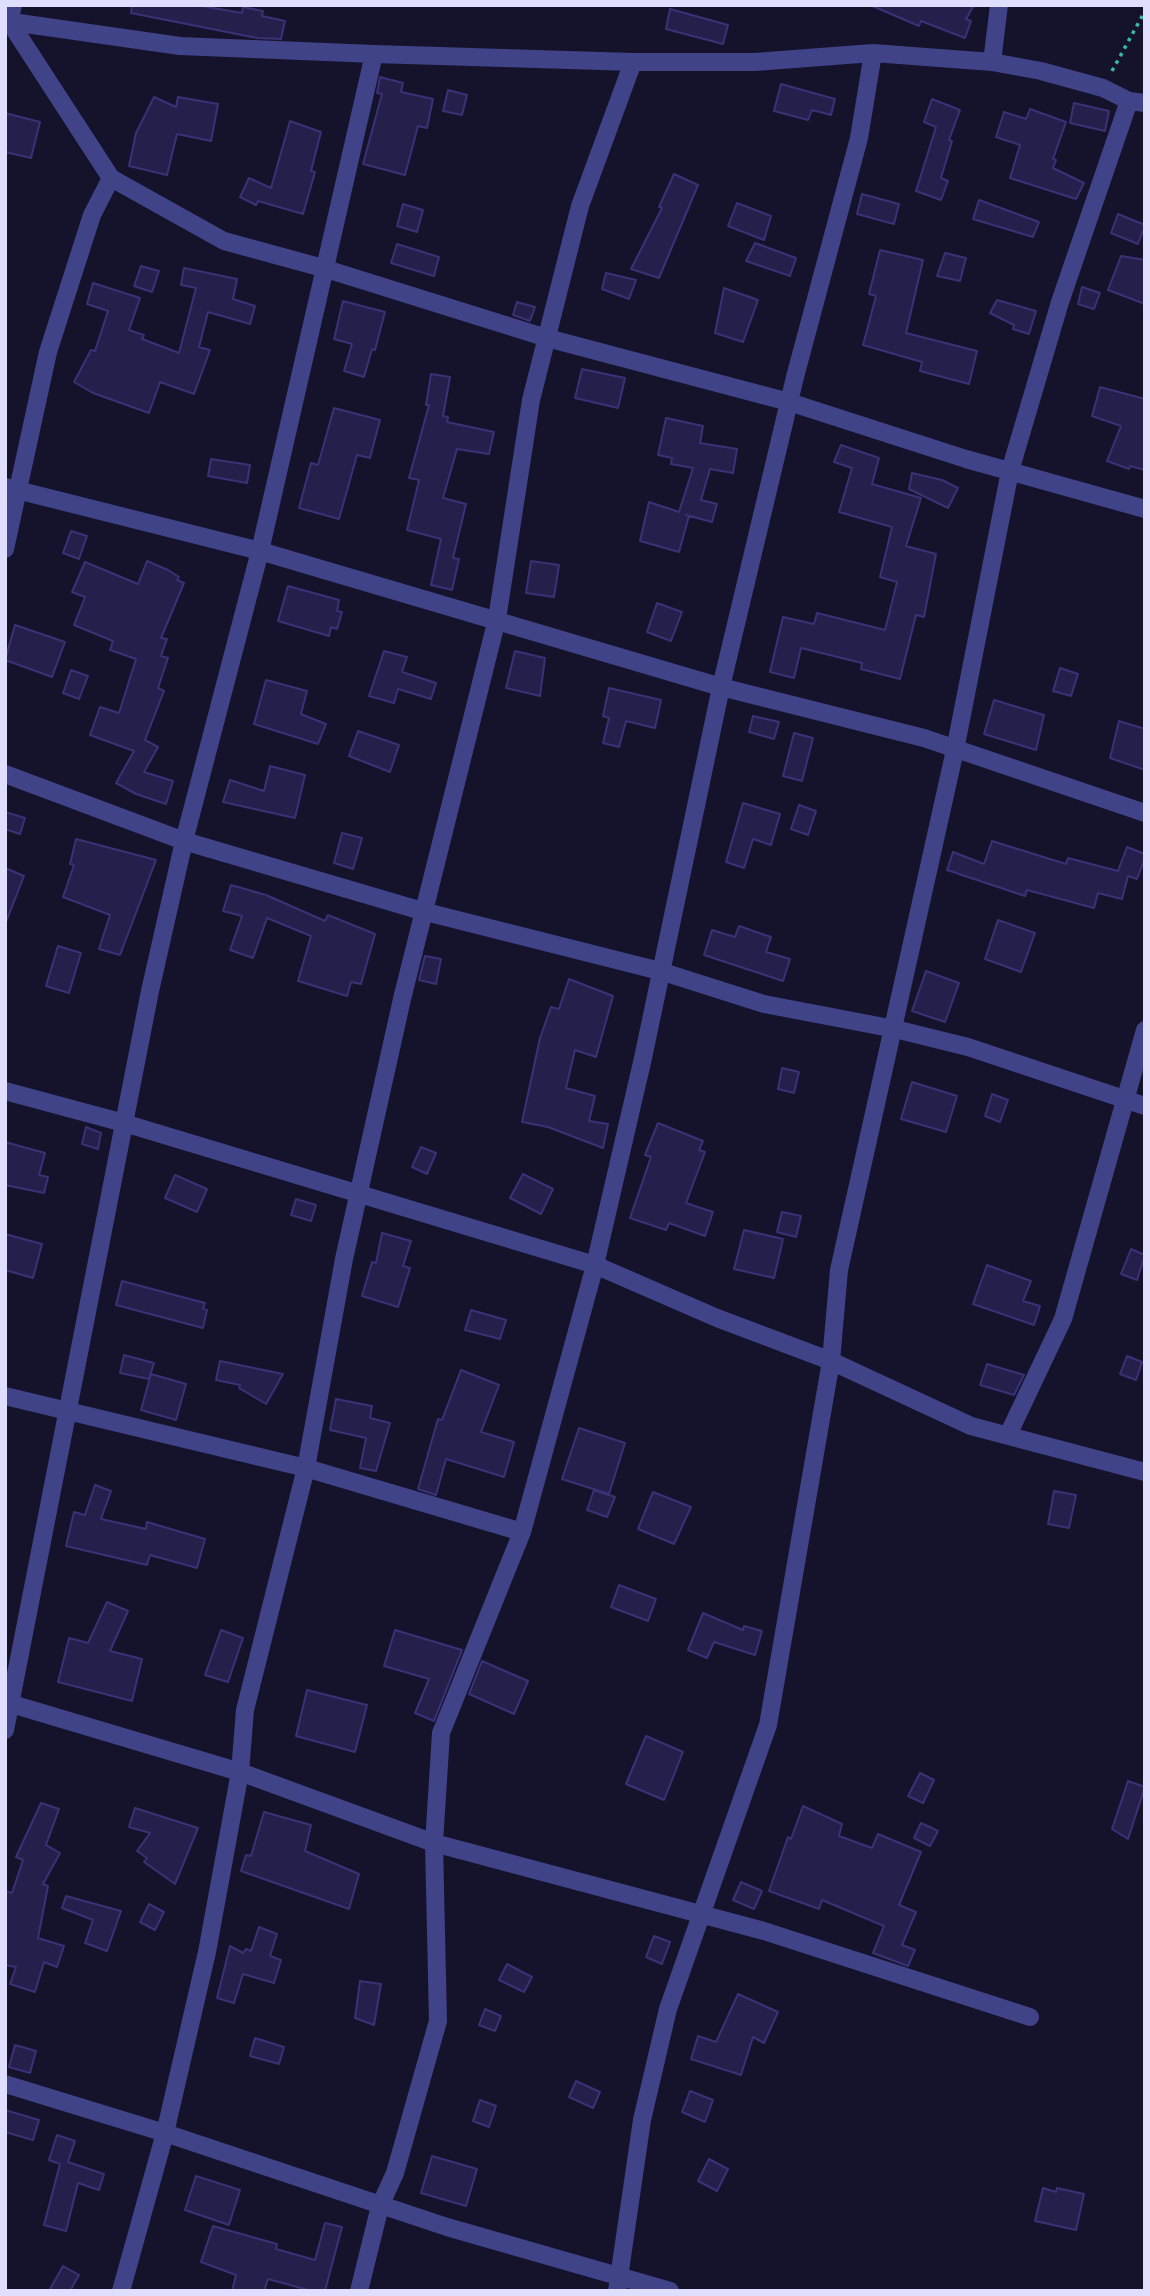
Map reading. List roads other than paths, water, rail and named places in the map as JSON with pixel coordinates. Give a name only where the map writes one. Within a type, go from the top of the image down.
[{"type":"street","points":[[992,62],[999,5]]},
{"type":"street","points":[[9,16],[180,46],[633,62],[755,62],[873,53],[992,62],[1103,88],[1137,102],[1060,302],[1010,471],[955,750],[895,1029],[839,1270],[831,1362],[768,1725],[668,2009],[642,2120],[619,2283]]},
{"type":"street","points":[[9,16],[111,178],[223,241],[323,268],[547,338],[789,402],[1010,471],[1145,509]]},
{"type":"street","points":[[359,2291],[380,2206],[395,2173],[438,2021],[434,1843],[441,1732],[522,1532],[595,1265],[721,687],[789,402],[856,150],[873,53]]},
{"type":"street","points":[[5,1730],[8,1703],[124,1123],[184,841],[260,551],[374,54]]},
{"type":"street","points":[[121,2291],[165,2133],[207,1952],[240,1772],[244,1710],[306,1468],[358,1195],[422,911],[497,619],[531,400],[580,206],[633,62]]},
{"type":"street","points":[[5,549],[12,488],[47,352],[92,215],[111,178]]},
{"type":"street","points":[[12,488],[260,551],[721,687],[924,738],[1145,813]]},
{"type":"street","points":[[5,774],[184,841],[422,911],[660,971],[764,1004],[895,1029],[968,1047],[1145,1106]]},
{"type":"street","points":[[1008,1435],[1063,1318],[1145,1030]]},
{"type":"street","points":[[5,1091],[124,1123],[595,1265],[717,1318],[831,1362],[971,1426],[1145,1472]]},
{"type":"street","points":[[5,1396],[66,1413],[306,1468],[522,1532]]},
{"type":"street","points":[[8,1703],[240,1772],[434,1843],[701,1914],[1030,2017]]},
{"type":"street","points":[[5,2084],[165,2133],[619,2283],[670,2291]]}]
